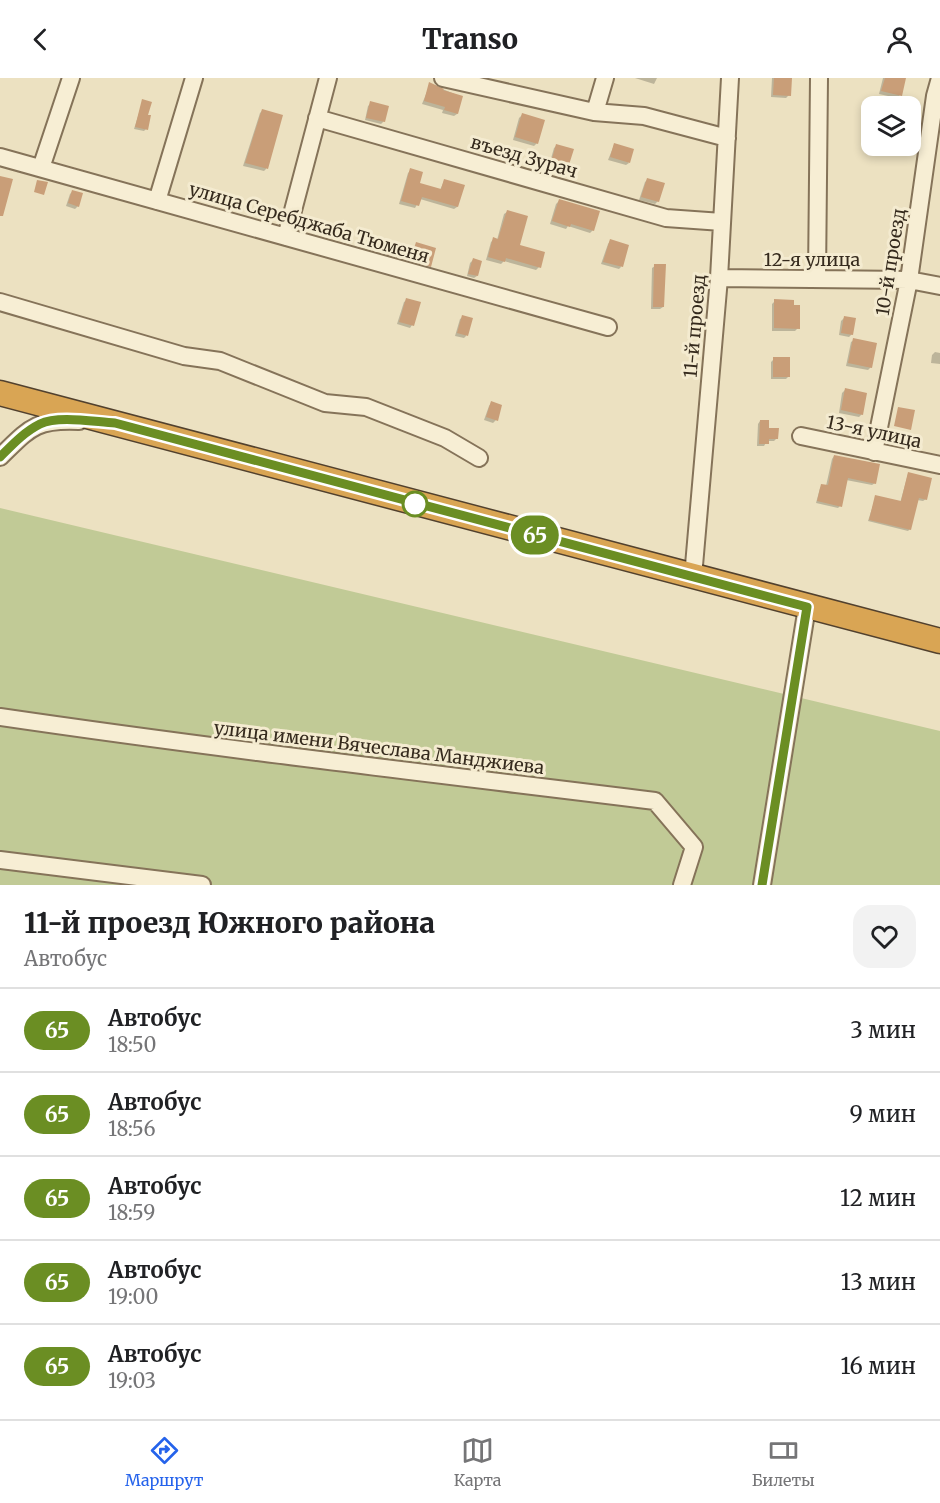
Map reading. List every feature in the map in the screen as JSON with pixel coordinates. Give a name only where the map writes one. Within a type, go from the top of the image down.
[{"type":"highway","points":[[0,393],[940,641]]},
{"type":"street","points":[[41,168],[71,78]]},
{"type":"street","points":[[157,201],[194,78]]},
{"type":"street","points":[[286,237],[328,78]]},
{"type":"street","points":[[443,78],[595,112],[644,116],[727,138]]},
{"type":"street","points":[[595,112],[605,78]]},
{"type":"street","name":"11-й проезд","points":[[693,577],[719,278],[730,78]]},
{"type":"street","points":[[817,279],[819,78]]},
{"type":"street","name":"10-й проезд","points":[[874,452],[909,280],[935,96],[940,78]]},
{"type":"street","name":"въезд Зурач","points":[[317,118],[666,218],[722,222]]},
{"type":"street","name":"улица Серебджаба Тюменя","points":[[0,157],[608,327]]},
{"type":"street","name":"12-я улица","points":[[719,278],[909,280],[940,286]]},
{"type":"street","points":[[0,302],[184,356],[220,361],[326,403],[366,407],[445,438],[479,458]]},
{"type":"street","points":[[23,435],[34,416],[34,408],[29,401]]},
{"type":"street","points":[[0,457],[23,435],[41,423],[53,420],[115,423]]},
{"type":"street","name":"13-я улица","points":[[801,436],[940,465]]},
{"type":"street","points":[[762,885],[807,607]]},
{"type":"street","name":"улица имени Вячеслава Манджиева","points":[[0,717],[218,748],[655,801],[694,847],[682,885]]},
{"type":"street","points":[[0,860],[97,879],[202,885]]},
{"type":"green space","points":[[0,508],[940,731],[940,885],[0,885]]},
{"type":"building","points":[[774,78],[792,78],[791,96],[773,95]]},
{"type":"building","points":[[885,78],[906,78],[902,96],[881,91]]},
{"type":"building","points":[[429,82],[443,90],[463,96],[458,114],[444,110],[445,107],[424,101]]},
{"type":"building","points":[[142,99],[152,102],[148,115],[151,115],[148,130],[135,127]]},
{"type":"building","points":[[370,101],[389,106],[385,122],[366,118]]},
{"type":"building","points":[[262,109],[283,115],[268,169],[245,163]]},
{"type":"building","points":[[522,113],[545,120],[538,144],[515,137]]},
{"type":"building","points":[[614,143],[634,149],[630,163],[610,157]]},
{"type":"building","points":[[556,144],[574,149],[567,171],[550,166]]},
{"type":"building","points":[[410,168],[423,172],[420,183],[441,189],[444,179],[465,185],[458,207],[422,197],[419,206],[401,201]]},
{"type":"building","points":[[0,176],[13,179],[3,216],[0,216]]},
{"type":"building","points":[[647,178],[665,183],[659,202],[641,197]]},
{"type":"building","points":[[37,180],[48,182],[44,195],[34,192]]},
{"type":"building","points":[[72,190],[83,193],[79,207],[68,203]]},
{"type":"building","points":[[559,199],[600,211],[594,231],[552,221]]},
{"type":"building","points":[[507,210],[528,216],[520,245],[545,252],[541,268],[506,258],[505,262],[488,257],[493,237],[498,239]]},
{"type":"building","points":[[610,239],[629,245],[623,267],[603,262]]},
{"type":"building","points":[[388,241],[414,249],[416,242],[436,248],[431,267],[385,254]]},
{"type":"building","points":[[473,258],[482,261],[478,276],[468,274]]},
{"type":"building","points":[[654,264],[666,264],[664,307],[653,307]]},
{"type":"building","points":[[406,298],[421,302],[414,326],[399,322]]},
{"type":"building","points":[[774,299],[794,300],[794,305],[800,305],[800,329],[774,328]]},
{"type":"building","points":[[462,315],[473,318],[468,336],[457,333]]},
{"type":"building","points":[[844,316],[856,318],[853,335],[841,333]]},
{"type":"building","points":[[853,338],[877,343],[872,368],[848,363]]},
{"type":"building","points":[[773,357],[790,357],[790,377],[773,377]]},
{"type":"building","points":[[845,388],[867,393],[863,415],[841,410]]},
{"type":"building","points":[[491,401],[502,405],[498,421],[486,417]]},
{"type":"building","points":[[898,407],[915,410],[911,430],[894,426]]},
{"type":"building","points":[[760,420],[769,420],[769,428],[779,428],[778,439],[769,439],[769,444],[759,444]]},
{"type":"building","points":[[834,455],[880,464],[876,484],[848,478],[842,507],[817,501],[821,484],[828,485]]},
{"type":"building","points":[[908,472],[932,478],[927,500],[919,498],[911,530],[869,520],[875,495],[901,501]]},
{"type":"bus line","name":"65","points":[[0,457],[23,435],[41,423],[53,420],[115,423],[807,607],[783,743],[762,885]]}]
